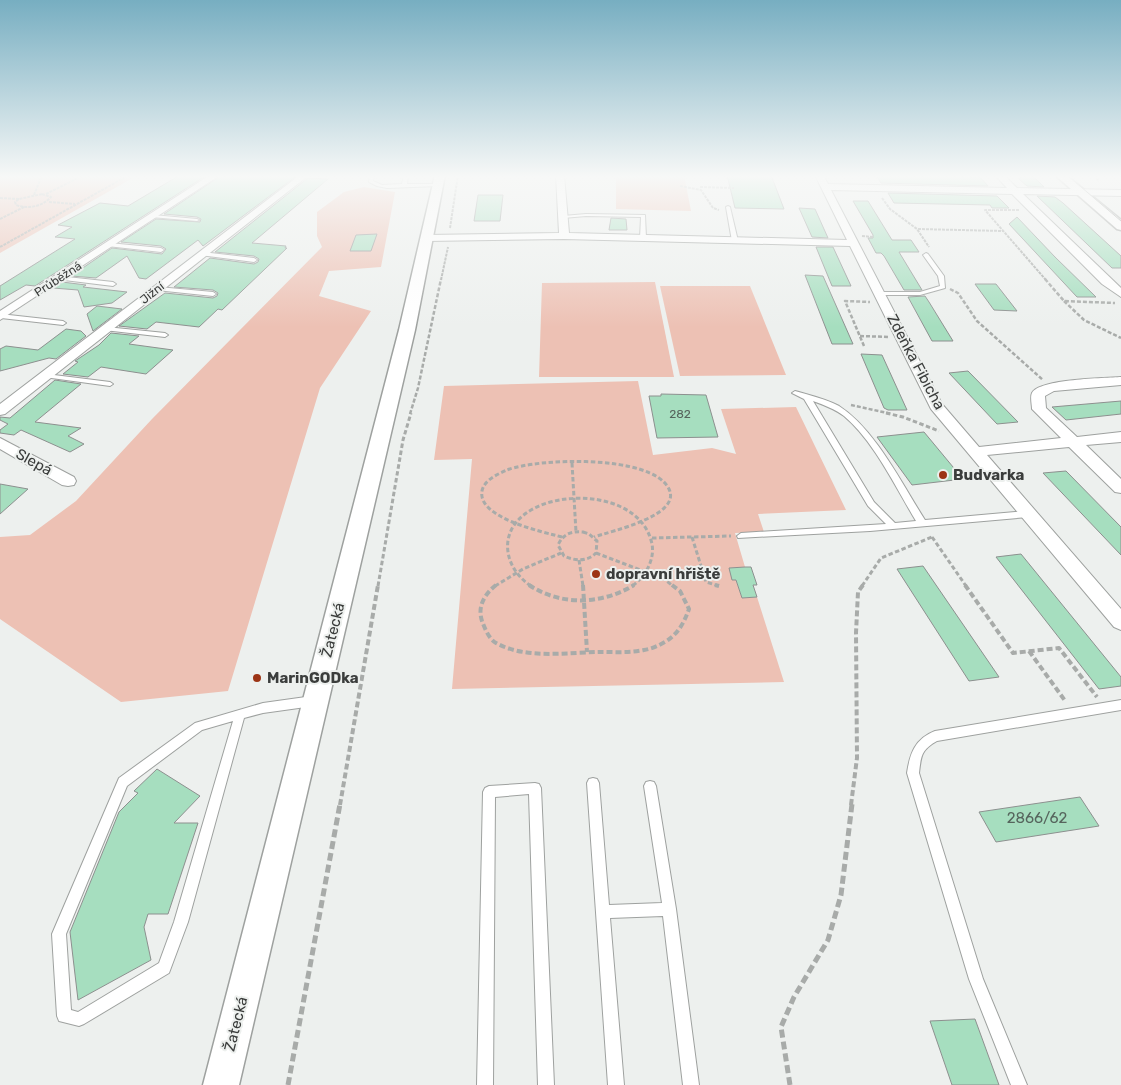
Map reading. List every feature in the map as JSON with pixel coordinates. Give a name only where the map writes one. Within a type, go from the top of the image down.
[{"type":"street","name":"Průběžná","points":[[1,316],[138,226]]},
{"type":"street","name":"Jižní","points":[[0,411],[239,226]]},
{"type":"street","name":"Žatecká","points":[[221,1085],[407,330],[429,226]]},
{"type":"street","points":[[563,226],[564,236]]},
{"type":"street","name":"Zdeňka Fibicha","points":[[845,226],[936,406],[1121,622]]},
{"type":"street","points":[[1051,226],[1121,294]]},
{"type":"street","points":[[426,238],[564,236],[854,243]]},
{"type":"street","points":[[1121,381],[1051,387],[1038,394],[1039,409],[1121,488]]},
{"type":"street","points":[[974,452],[1121,437]]},
{"type":"street","name":"Slepá","points":[[0,443],[68,481]]},
{"type":"lane","points":[[643,226],[643,238]]},
{"type":"lane","points":[[732,226],[735,241]]},
{"type":"lane","points":[[109,245],[161,250]]},
{"type":"lane","points":[[202,254],[254,260]]},
{"type":"lane","points":[[882,298],[932,292],[943,286],[941,276],[926,255]]},
{"type":"lane","points":[[58,278],[113,284]]},
{"type":"lane","points":[[158,289],[213,294]]},
{"type":"lane","points":[[1,316],[63,324]]},
{"type":"lane","points":[[106,329],[164,335]]},
{"type":"lane","points":[[46,376],[110,384]]},
{"type":"lane","points":[[795,393],[835,407],[849,416],[862,429],[922,523]]},
{"type":"lane","points":[[807,397],[871,504],[893,526]]},
{"type":"lane","points":[[741,536],[893,526],[1028,514]]},
{"type":"lane","points":[[240,714],[181,922],[164,968],[79,1019],[64,1016],[59,934],[123,782],[199,726],[240,714],[263,708],[316,701]]},
{"type":"lane","points":[[1019,1085],[976,979],[913,773],[915,755],[920,744],[935,736],[1121,706]]},
{"type":"lane","points":[[594,783],[616,1085]]},
{"type":"lane","points":[[650,786],[669,909],[691,1085]]},
{"type":"lane","points":[[485,1085],[489,792],[535,788],[546,1085]]},
{"type":"lane","points":[[603,912],[669,909]]},
{"type":"path","points":[[0,247],[38,226]]},
{"type":"path","points":[[288,1085],[336,834],[403,440],[418,388],[452,226]]},
{"type":"path","points":[[913,226],[917,229],[932,253],[926,255]]},
{"type":"path","points":[[999,226],[1064,301],[1084,320],[1121,338]]},
{"type":"path","points":[[917,229],[1004,231]]},
{"type":"path","points":[[943,286],[958,293],[977,321],[1051,387]]},
{"type":"path","points":[[864,346],[845,301],[882,298]]},
{"type":"path","points":[[1064,301],[1121,303]]},
{"type":"path","points":[[860,336],[902,337]]},
{"type":"path","points":[[823,403],[838,403],[872,408],[903,417],[938,431]]},
{"type":"path","points":[[572,463],[576,532]]},
{"type":"path","points":[[562,537],[558,545],[560,552],[568,558],[579,560],[592,557],[596,553],[598,545],[594,537],[589,534],[576,532],[562,537],[515,522],[485,507],[480,497],[482,488],[493,475],[506,469],[527,464],[572,463],[626,465],[646,469],[668,484],[672,494],[670,503],[661,512],[594,537]]},
{"type":"path","points":[[574,496],[594,498],[612,502],[628,510],[641,520],[652,538],[654,550],[652,562],[646,573],[636,584],[623,592],[606,598],[584,602],[546,595],[528,586],[515,574],[508,561],[506,547],[508,534],[515,522],[526,512],[540,504],[574,496]]},
{"type":"path","points":[[922,523],[1012,653],[1059,648],[1106,708]]},
{"type":"path","points":[[652,538],[741,536]]},
{"type":"path","points":[[790,1085],[781,1027],[794,997],[828,940],[841,895],[858,758],[856,633],[858,592],[881,558],[932,537]]},
{"type":"path","points":[[692,538],[706,582],[719,586]]},
{"type":"path","points":[[560,552],[515,574],[491,589],[481,603],[480,615],[486,632],[495,643],[516,650],[587,652],[650,648],[672,638],[684,625],[689,609],[680,591],[664,579],[596,553]]},
{"type":"path","points":[[579,560],[587,652]]},
{"type":"path","points":[[1029,651],[1074,713]]},
{"type":"shaded area","points":[[0,226],[48,226],[0,253]]},
{"type":"shaded area","points":[[317,226],[389,226],[381,267],[329,271],[319,296],[371,311],[320,388],[228,691],[121,702],[0,619],[0,537],[30,535],[76,501],[152,419],[322,247],[317,236]]},
{"type":"shaded area","points":[[655,282],[674,377],[539,377],[542,283]]},
{"type":"shaded area","points":[[660,286],[750,286],[786,375],[680,376]]},
{"type":"shaded area","name":"dopravní hřiště","points":[[638,381],[653,455],[712,448],[736,454],[721,409],[796,407],[846,510],[758,514],[764,532],[735,533],[745,567],[729,568],[732,579],[736,580],[742,598],[757,597],[784,682],[452,689],[472,459],[434,460],[444,386]]},
{"type":"building","points":[[62,226],[129,226],[35,286],[26,285],[0,300],[0,286],[75,239],[55,237],[72,227]]},
{"type":"building","points":[[146,226],[230,226],[203,246],[198,240],[146,279],[139,278],[127,256],[96,278],[71,276],[112,248],[162,254],[166,249],[161,246],[121,242]]},
{"type":"building","points":[[248,226],[273,226],[252,243],[286,246],[285,248],[287,248],[222,310],[218,309],[199,327],[156,322],[147,329],[119,326],[165,293],[213,298],[217,296],[218,293],[213,290],[174,287],[210,258],[254,264],[259,259],[254,256],[215,252]]},
{"type":"building","points":[[610,226],[627,226],[627,230],[609,230]]},
{"type":"building","points":[[807,226],[822,226],[828,238],[812,237]]},
{"type":"building","points":[[867,226],[883,226],[892,240],[911,240],[919,252],[899,252],[922,290],[904,290],[884,256],[881,253],[876,253],[868,238],[873,238]]},
{"type":"building","points":[[1011,226],[1025,226],[1096,297],[1077,297]]},
{"type":"building","points":[[1068,226],[1088,226],[1121,256],[1121,268],[1112,268]]},
{"type":"building","points":[[377,234],[371,251],[350,251],[356,235]]},
{"type":"building","points":[[816,247],[833,247],[851,286],[832,286]]},
{"type":"building","points":[[805,275],[823,276],[853,344],[832,344]]},
{"type":"building","points":[[62,282],[86,285],[83,287],[127,292],[112,303],[84,307],[78,290],[53,288]]},
{"type":"building","points":[[975,284],[996,284],[1017,311],[994,310]]},
{"type":"building","points":[[925,296],[953,341],[932,341],[908,297]]},
{"type":"building","points":[[97,306],[122,309],[93,331],[87,314]]},
{"type":"building","points":[[66,329],[81,331],[86,336],[56,359],[49,358],[0,371],[0,349],[6,346],[38,350]]},
{"type":"building","points":[[111,333],[139,336],[129,344],[173,350],[146,374],[101,367],[88,377],[63,374],[78,362],[75,361],[99,345]]},
{"type":"building","points":[[861,354],[882,355],[907,410],[888,410],[884,408]]},
{"type":"building","points":[[968,371],[1018,422],[997,424],[949,373]]},
{"type":"building","points":[[55,380],[81,384],[35,422],[81,428],[68,436],[84,444],[70,452],[21,430],[14,435],[0,433],[0,430],[8,424],[0,420],[0,417],[10,418]]},
{"type":"building","points":[[661,394],[706,395],[718,437],[657,438],[649,396],[661,396]]},
{"type":"building","points":[[1121,401],[1121,414],[1066,420],[1052,407]]},
{"type":"building","points":[[924,432],[963,479],[912,485],[877,437]]},
{"type":"building","points":[[1066,471],[1121,527],[1121,555],[1043,473]]},
{"type":"building","points":[[0,484],[28,489],[0,514]]},
{"type":"building","points":[[1021,554],[1121,677],[1121,686],[1099,689],[996,557]]},
{"type":"building","points":[[923,566],[999,677],[969,681],[897,569]]},
{"type":"building","points":[[751,567],[757,585],[753,585],[757,597],[742,598],[736,580],[732,580],[729,568]]},
{"type":"building","points":[[157,769],[200,796],[174,823],[198,823],[168,914],[148,914],[144,927],[151,960],[78,1000],[70,932],[119,812],[138,793],[134,791]]},
{"type":"building","points":[[1080,797],[1099,826],[996,842],[979,812]]},
{"type":"building","points":[[975,1019],[999,1085],[952,1085],[930,1021]]},
{"type":"place","name":"Budvarka","points":[[943,475]]},
{"type":"place","name":"dopravní hřiště","points":[[596,574]]},
{"type":"place","name":"MarinGODka","points":[[257,678]]}]
